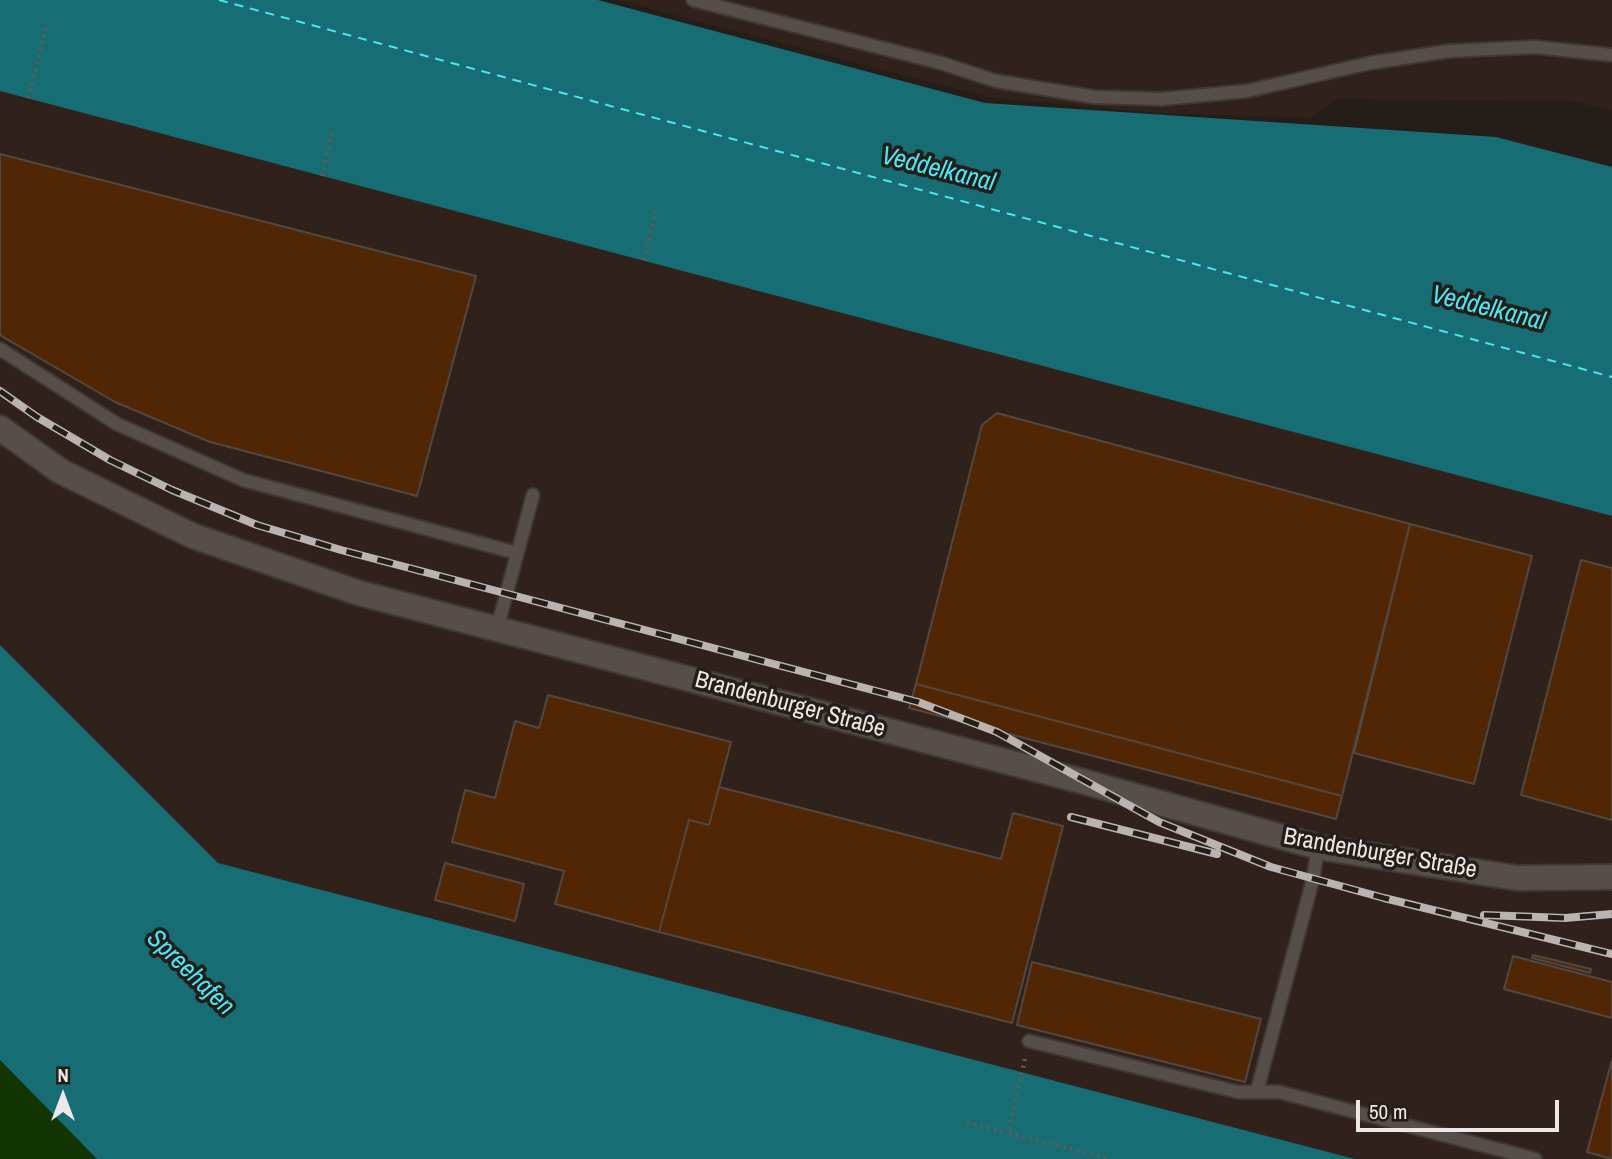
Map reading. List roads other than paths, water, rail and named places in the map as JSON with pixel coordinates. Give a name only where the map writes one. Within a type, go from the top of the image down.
[{"type":"street","name":"Brandenburger Straße","points":[[0,428],[60,471],[193,537],[359,593],[1085,782],[1318,847],[1517,878],[1612,877]]},
{"type":"lane","points":[[693,0],[941,62],[996,81],[1094,97],[1162,99],[1247,91],[1370,63],[1450,51],[1535,47],[1612,55]]},
{"type":"lane","points":[[0,349],[117,424],[243,480],[517,553]]},
{"type":"lane","points":[[497,629],[533,495]]},
{"type":"lane","points":[[1257,1091],[1313,879],[1318,847]]},
{"type":"lane","points":[[1029,1041],[1238,1092],[1279,1093],[1535,1159]]},
{"type":"water","name":"Veddelkanal","points":[[0,0],[598,0],[985,103],[1496,137],[1612,167],[1612,516],[0,91]]},
{"type":"water","name":"Spreehafen","points":[[0,645],[218,863],[1355,1159],[97,1159],[0,1060]]},
{"type":"railway","points":[[0,391],[37,417],[110,460],[172,490],[257,525],[341,550],[918,702],[997,732],[1159,822],[1271,867],[1384,898],[1612,954]]},
{"type":"railway","points":[[1071,817],[1217,854]]},
{"type":"railway","points":[[1484,915],[1565,918],[1612,914]]}]
